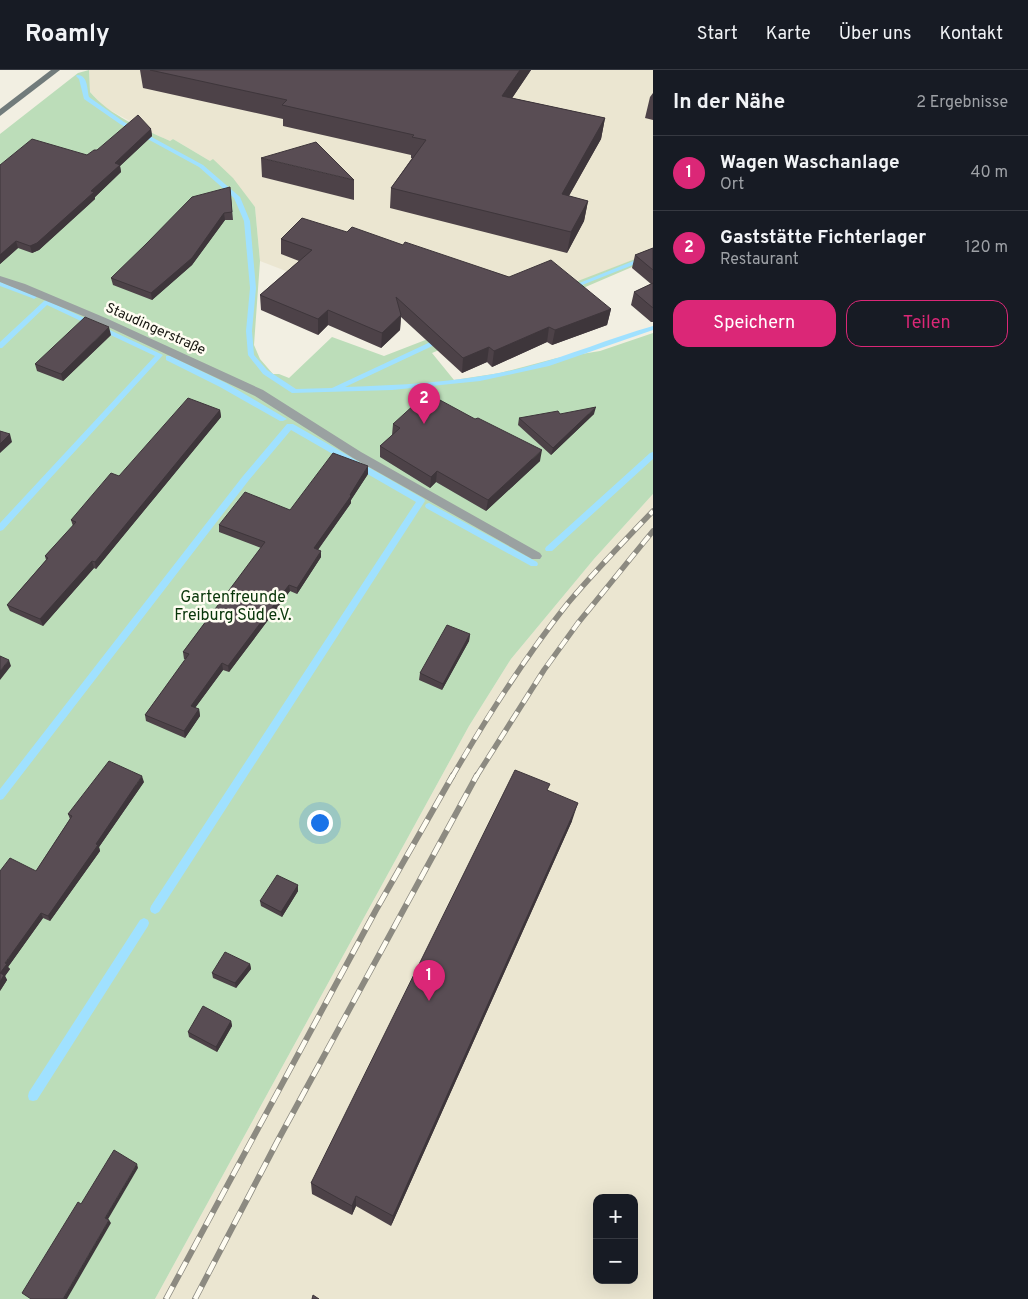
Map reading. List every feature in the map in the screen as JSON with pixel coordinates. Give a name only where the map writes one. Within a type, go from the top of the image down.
[{"type":"main road","points":[[0,113],[56,70]]},
{"type":"lane","name":"Staudingerstraße","points":[[0,279],[21,286],[191,360],[259,393],[357,455],[536,556]]},
{"type":"shaded area","points":[[89,70],[653,70],[653,252],[447,333],[260,261],[255,207],[210,161],[173,139],[170,141],[152,133],[104,107],[90,92]]},
{"type":"shaded area","points":[[653,494],[653,1299],[155,1299],[469,726],[511,659],[594,559]]},
{"type":"green space","name":"Gartenfreunde Freiburg Süd e.V.","points":[[89,70],[90,92],[107,108],[127,121],[148,131],[170,141],[173,139],[210,161],[213,159],[233,178],[255,207],[260,261],[254,345],[260,359],[273,374],[289,378],[332,337],[384,356],[653,252],[653,258],[432,353],[454,380],[500,373],[557,358],[600,351],[653,333],[653,494],[594,559],[511,659],[469,726],[155,1299],[0,1299],[0,134],[78,73]]},
{"type":"building","points":[[150,70],[520,70],[502,96],[605,118],[562,194],[588,201],[571,232],[391,188],[426,140],[412,137],[414,135],[282,105],[287,100]]},
{"type":"building","points":[[138,115],[151,129],[115,163],[120,165],[91,191],[94,192],[37,243],[30,246],[16,241],[0,255],[0,165],[32,139],[87,155],[97,150]]},
{"type":"building","points":[[316,142],[354,180],[261,158]]},
{"type":"building","points":[[230,187],[232,212],[224,213],[192,258],[151,293],[111,278],[192,197]]},
{"type":"building","points":[[302,218],[347,232],[352,227],[403,245],[405,242],[509,277],[551,260],[611,309],[555,330],[549,327],[494,351],[489,347],[463,358],[396,297],[401,315],[382,333],[328,310],[318,319],[260,295],[312,250],[281,239]]},
{"type":"building","points":[[653,248],[653,270],[635,255]]},
{"type":"building","points":[[653,283],[653,308],[634,292]]},
{"type":"building","points":[[85,317],[109,327],[61,374],[35,364]]},
{"type":"building","points":[[427,393],[475,419],[478,418],[542,450],[488,500],[437,471],[431,477],[380,446],[400,428],[393,424]]},
{"type":"building","points":[[188,398],[220,410],[95,562],[92,561],[40,619],[7,605],[48,558],[45,556],[76,522],[71,520],[111,473],[119,476]]},
{"type":"building","points":[[596,407],[553,448],[519,418],[558,411],[560,414]]},
{"type":"building","points":[[0,431],[10,434],[0,444]]},
{"type":"building","points":[[333,453],[368,466],[351,496],[314,548],[321,551],[297,588],[289,585],[228,666],[222,663],[191,706],[199,709],[184,731],[145,715],[189,654],[183,652],[265,542],[219,525],[245,492],[290,510]]},
{"type":"building","points":[[447,625],[470,634],[443,684],[420,673]]},
{"type":"building","points":[[0,656],[9,660],[0,671]]},
{"type":"building","points":[[109,761],[142,776],[96,844],[98,845],[48,916],[41,913],[5,963],[7,964],[0,973],[0,871],[10,858],[36,871],[72,816],[68,814]]},
{"type":"building","points":[[515,770],[550,784],[547,790],[578,803],[393,1216],[356,1196],[352,1206],[311,1183]]},
{"type":"building","points":[[277,875],[298,885],[281,912],[260,901]]},
{"type":"building","points":[[225,952],[250,964],[235,983],[212,973]]},
{"type":"building","points":[[0,973],[4,975],[0,982]]},
{"type":"building","points":[[203,1006],[231,1021],[216,1047],[188,1032]]},
{"type":"building","points":[[114,1150],[137,1164],[105,1218],[109,1220],[63,1299],[31,1299],[22,1293],[78,1202],[81,1204]]},
{"type":"waterway","points":[[79,76],[82,78],[86,98],[122,123],[201,166],[237,197],[247,221],[253,288],[249,331],[251,355],[265,372],[295,391],[333,390],[439,340]]},
{"type":"waterway","points":[[570,288],[653,255]]},
{"type":"waterway","points":[[0,284],[34,297]]},
{"type":"waterway","points":[[0,346],[46,302],[160,355],[0,528]]},
{"type":"waterway","points":[[339,390],[427,385],[502,375],[568,358],[653,328]]},
{"type":"waterway","points":[[168,358],[223,385],[283,419]]},
{"type":"waterway","points":[[0,796],[246,478],[290,426],[421,501],[155,909]]},
{"type":"waterway","points":[[549,549],[653,455]]},
{"type":"waterway","points":[[429,506],[534,564]]},
{"type":"waterway","points":[[33,1096],[144,923]]},
{"type":"railway","points":[[452,777],[507,688],[552,624],[589,579],[653,511]]},
{"type":"railway","points":[[476,777],[544,670],[578,623],[653,531]]},
{"type":"railway","points":[[166,1299],[376,910],[453,775]]},
{"type":"railway","points":[[195,1299],[277,1142],[477,775]]},
{"type":"place","name":"Gaststätte Fichterlager","points":[[424,424]]},
{"type":"place","name":"Wagen Waschanlage","points":[[429,1001]]}]
